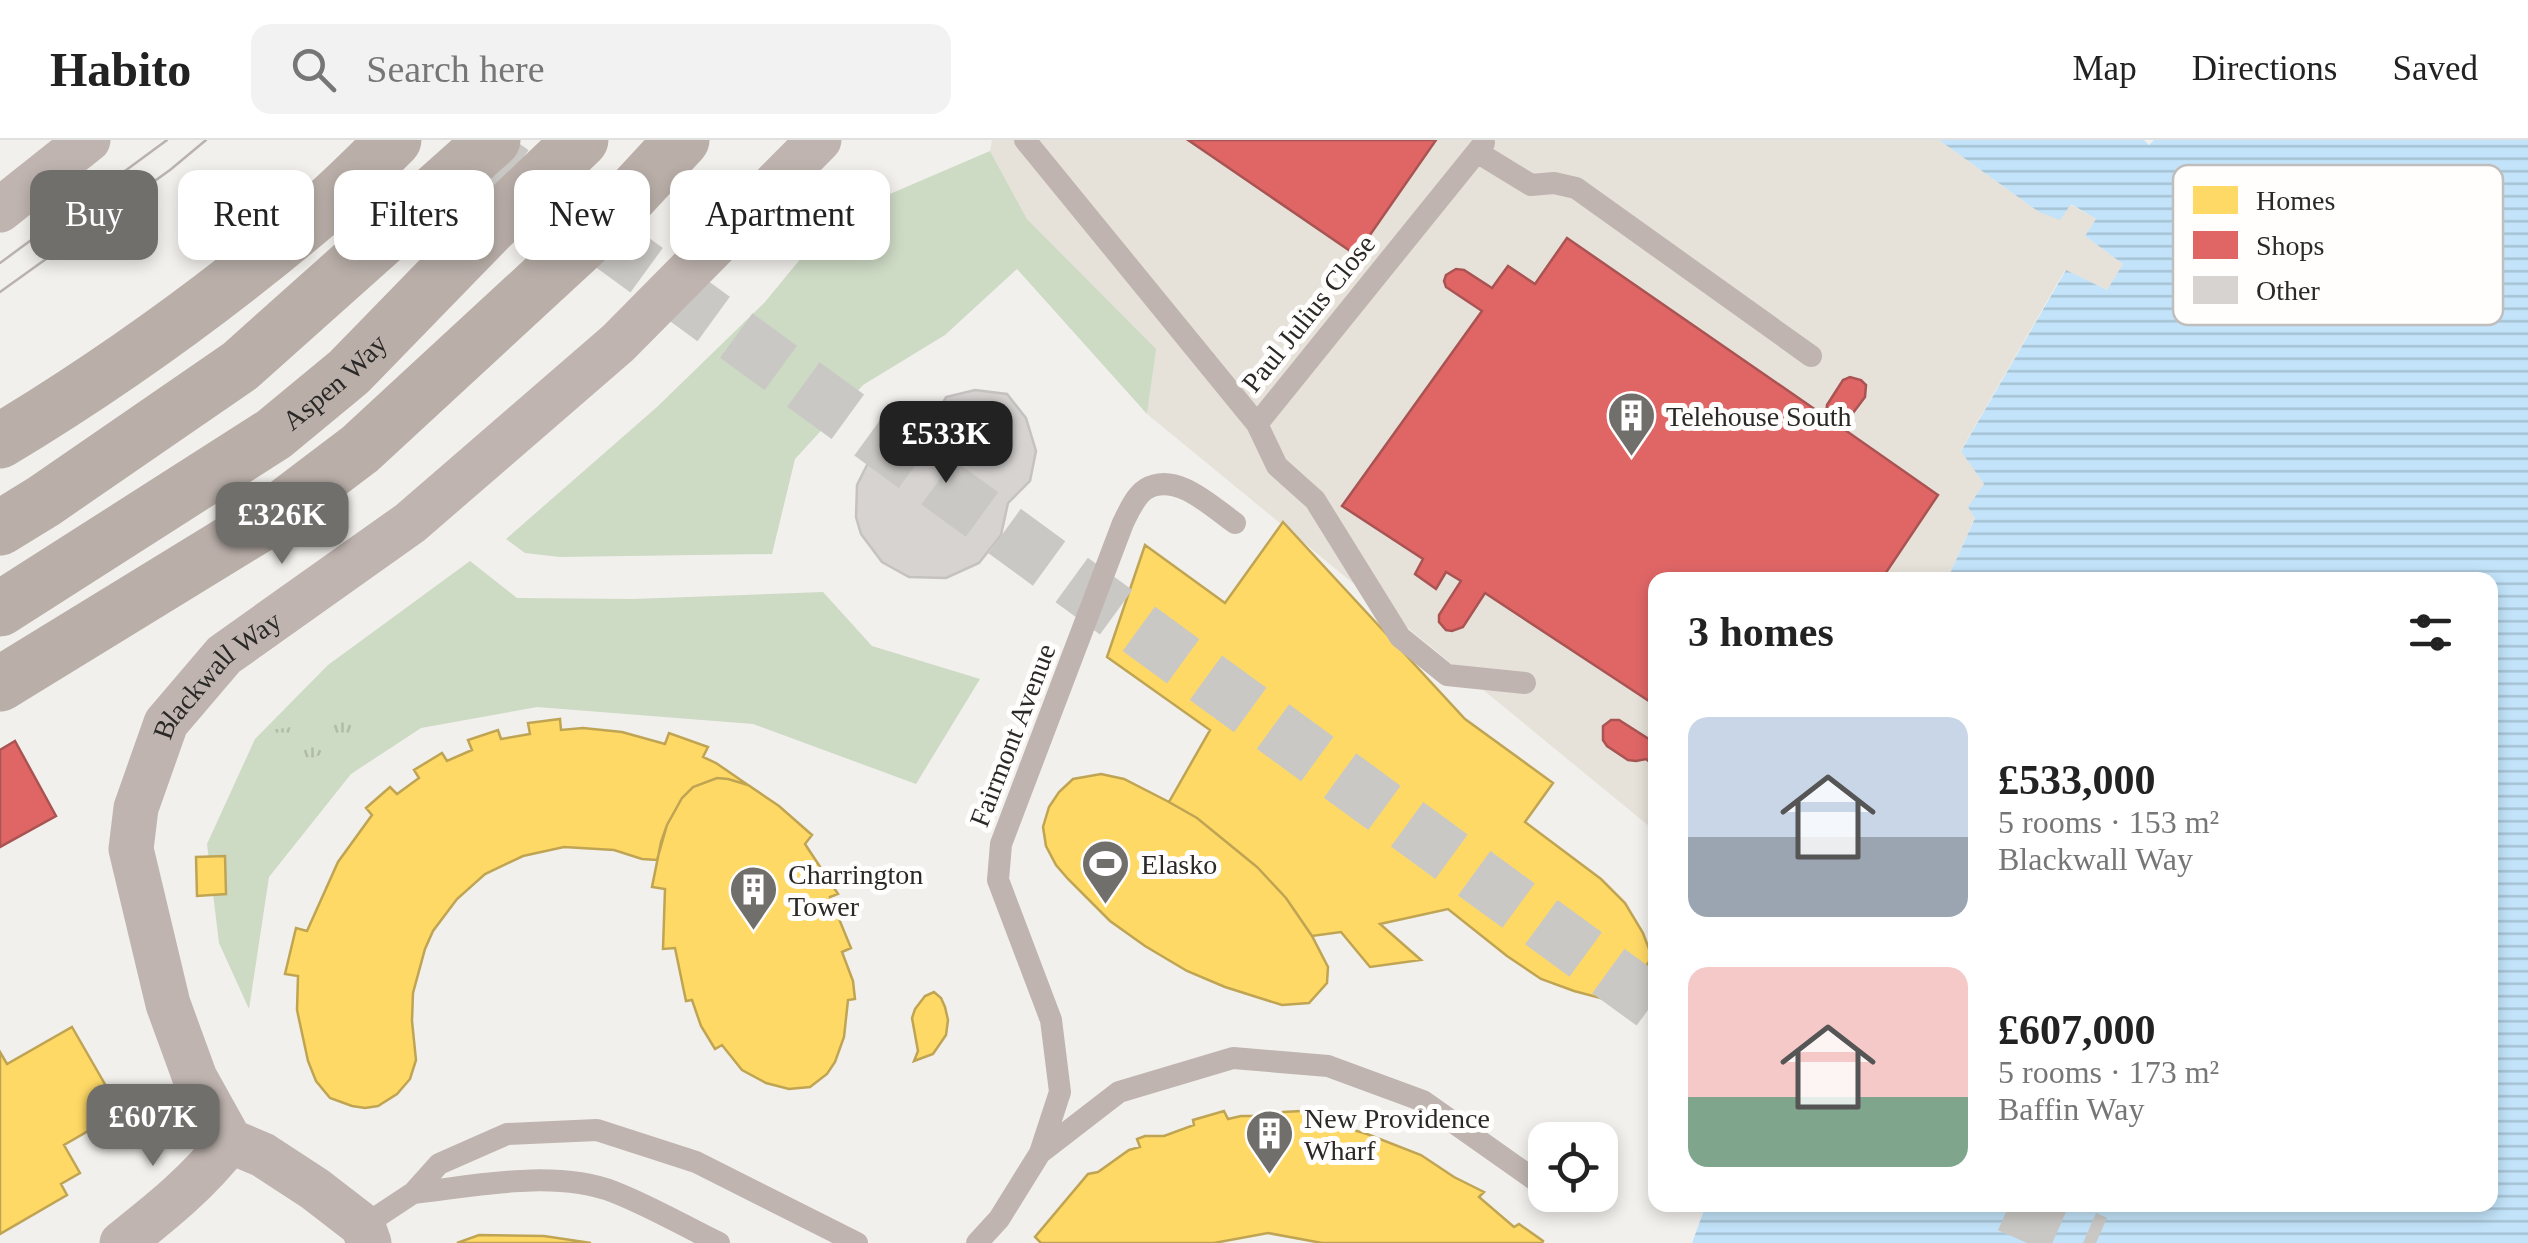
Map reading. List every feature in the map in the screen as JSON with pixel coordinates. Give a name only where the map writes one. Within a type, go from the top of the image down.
[{"type":"highway","points":[[0,441],[57,407],[222,291],[325,206],[394,140]]},
{"type":"highway","points":[[0,528],[240,366],[493,140]]},
{"type":"highway","name":"Aspen Way","points":[[0,609],[274,434],[349,372],[580,140]]},
{"type":"highway","points":[[0,684],[262,524],[360,449],[608,220],[682,140]]},
{"type":"street","points":[[0,210],[88,140]]},
{"type":"street","name":"Blackwall Way","points":[[230,1141],[195,1078],[168,1004],[130,848],[136,808],[166,723],[224,655],[410,523],[618,342],[819,140]]},
{"type":"street","points":[[122,1243],[188,1189],[230,1141],[294,1174],[366,1234]]},
{"type":"lane","name":"Paul Julius Close","points":[[1026,140],[1257,424],[1481,146]]},
{"type":"lane","points":[[1481,146],[1531,185],[1554,183],[1576,188],[1811,356]]},
{"type":"lane","points":[[1257,424],[1277,466],[1315,500],[1400,637],[1447,674],[1525,683]]},
{"type":"lane","name":"Fairmont Avenue","points":[[977,1243],[999,1219],[1040,1153],[1060,1092],[1050,1020],[998,880],[1001,844],[1123,523],[1136,500],[1146,489],[1157,485],[1176,486],[1189,490],[1235,523]]},
{"type":"lane","points":[[1040,1153],[1119,1092],[1233,1058],[1328,1066],[1423,1100],[1528,1175]]},
{"type":"lane","points":[[366,1234],[439,1164],[507,1134],[597,1130],[696,1162],[857,1243]]},
{"type":"lane","points":[[412,1192],[557,1180],[611,1191],[719,1243]]},
{"type":"shaded area","points":[[992,140],[1939,140],[2039,212],[2070,204],[2096,219],[2085,236],[2123,264],[2107,290],[2065,270],[1961,450],[1984,484],[1969,507],[1975,517],[1951,572],[1648,572],[1648,825],[1147,414],[1155,349],[1027,219],[990,151]]},
{"type":"green space","points":[[990,151],[1027,219],[1156,349],[1147,414],[1017,269],[945,335],[863,385],[795,459],[772,554],[560,557],[525,553],[506,539],[657,407],[765,302],[800,260],[890,260],[890,194]]},
{"type":"green space","points":[[470,561],[517,598],[633,599],[823,592],[872,646],[980,679],[916,784],[753,724],[537,707],[421,728],[351,774],[269,877],[249,1009],[219,943],[207,844],[255,739],[328,665]]},
{"type":"green space","points":[[352,719],[358,738],[313,758],[278,754],[270,730]]},
{"type":"water","points":[[1939,140],[2144,140],[2149,145],[2154,140],[2528,140],[2528,1243],[1692,1243],[1703,1212],[2498,1212],[2498,572],[1951,572],[1975,518],[1968,507],[1984,484],[1961,451],[2066,270],[2107,290],[2123,264],[2085,236],[2096,219],[2071,204],[2060,220],[2039,212]]},
{"type":"building: Homes","points":[[1283,522],[1465,719],[1553,783],[1525,822],[1601,879],[1625,903],[1648,946],[1648,963],[1632,988],[1604,999],[1541,979],[1448,909],[1380,924],[1421,960],[1370,967],[1341,932],[1312,936],[1286,898],[1257,867],[1197,818],[1169,802],[1210,730],[1107,657],[1145,545],[1225,603]]},
{"type":"building: Homes","points":[[560,719],[561,730],[622,732],[665,744],[669,733],[708,747],[703,757],[748,785],[717,778],[693,787],[667,825],[657,860],[614,850],[564,847],[523,856],[485,874],[457,899],[425,949],[413,993],[416,1060],[410,1079],[397,1094],[378,1106],[352,1106],[330,1098],[316,1081],[308,1061],[297,1010],[298,976],[285,974],[296,928],[307,931],[338,862],[372,815],[366,808],[390,787],[397,794],[419,778],[414,770],[442,753],[447,761],[472,750],[468,740],[498,730],[501,739],[530,734],[528,723]]},
{"type":"building: Homes","points":[[1101,774],[1124,779],[1197,818],[1257,867],[1286,898],[1328,967],[1327,983],[1309,1003],[1282,1005],[1187,971],[1110,921],[1068,879],[1046,846],[1043,827],[1049,807],[1073,779]]},
{"type":"building: Homes","name":"Charrington Tower","points":[[717,778],[748,785],[812,835],[805,844],[838,894],[830,897],[851,948],[842,952],[855,999],[848,1000],[844,1037],[835,1062],[810,1087],[789,1089],[766,1083],[742,1070],[722,1045],[715,1049],[692,1000],[686,1001],[675,948],[663,949],[665,889],[652,887],[661,842],[682,798],[693,787]]},
{"type":"building: Homes","points":[[225,856],[226,894],[197,896],[196,857]]},
{"type":"building: Homes","points":[[934,992],[945,1007],[946,1035],[933,1054],[914,1061],[918,1051],[912,1018],[925,996]]},
{"type":"building: Homes","points":[[72,1027],[121,1112],[64,1145],[80,1173],[61,1184],[67,1195],[0,1234],[0,1052],[7,1064]]},
{"type":"building: Homes","name":"New Providence Wharf","points":[[1319,1110],[1316,1119],[1421,1155],[1484,1192],[1479,1197],[1514,1227],[1519,1224],[1542,1243],[1322,1243],[1268,1233],[1214,1243],[1041,1243],[1035,1237],[1088,1174],[1140,1147],[1137,1139],[1164,1136],[1194,1125],[1193,1120],[1224,1111],[1228,1119]]},
{"type":"building: Homes","points":[[479,1235],[544,1236],[591,1243],[457,1243]]},
{"type":"building: Shops","points":[[1188,140],[1436,140],[1356,255]]},
{"type":"building: Shops","name":"Telehouse South","points":[[1567,238],[1826,417],[1827,405],[1843,380],[1861,380],[1866,385],[1865,397],[1850,417],[1835,423],[1938,495],[1886,572],[1648,572],[1648,700],[1485,593],[1463,627],[1446,630],[1439,615],[1461,581],[1446,572],[1436,589],[1415,574],[1423,559],[1342,506],[1482,311],[1446,287],[1446,275],[1456,269],[1464,270],[1492,288],[1508,266],[1535,284]]},
{"type":"building: Shops","points":[[1619,720],[1648,739],[1648,761],[1628,760],[1607,746],[1603,726]]},
{"type":"building: Shops","points":[[15,741],[56,816],[0,847],[0,750]]},
{"type":"building: Other","points":[[975,390],[1007,394],[1026,418],[1036,451],[1030,481],[1008,503],[1001,535],[979,563],[946,578],[909,577],[882,562],[861,534],[856,517],[857,485],[872,455],[896,437],[929,428],[946,397]]},
{"type":"tunnel","points":[[468,140],[1648,1000]]},
{"type":"tunnel","points":[[2025,1212],[2096,1243]]},
{"type":"tram line","points":[[0,263],[167,140]]},
{"type":"tram line","points":[[0,292],[206,140]]},
{"type":"place","name":"Telehouse South","points":[[1631,458]]},
{"type":"place","name":"Elasko","points":[[1106,906]]},
{"type":"place","name":"Charrington Tower","points":[[753,932]]},
{"type":"place","name":"New Providence Wharf","points":[[1269,1176]]}]
